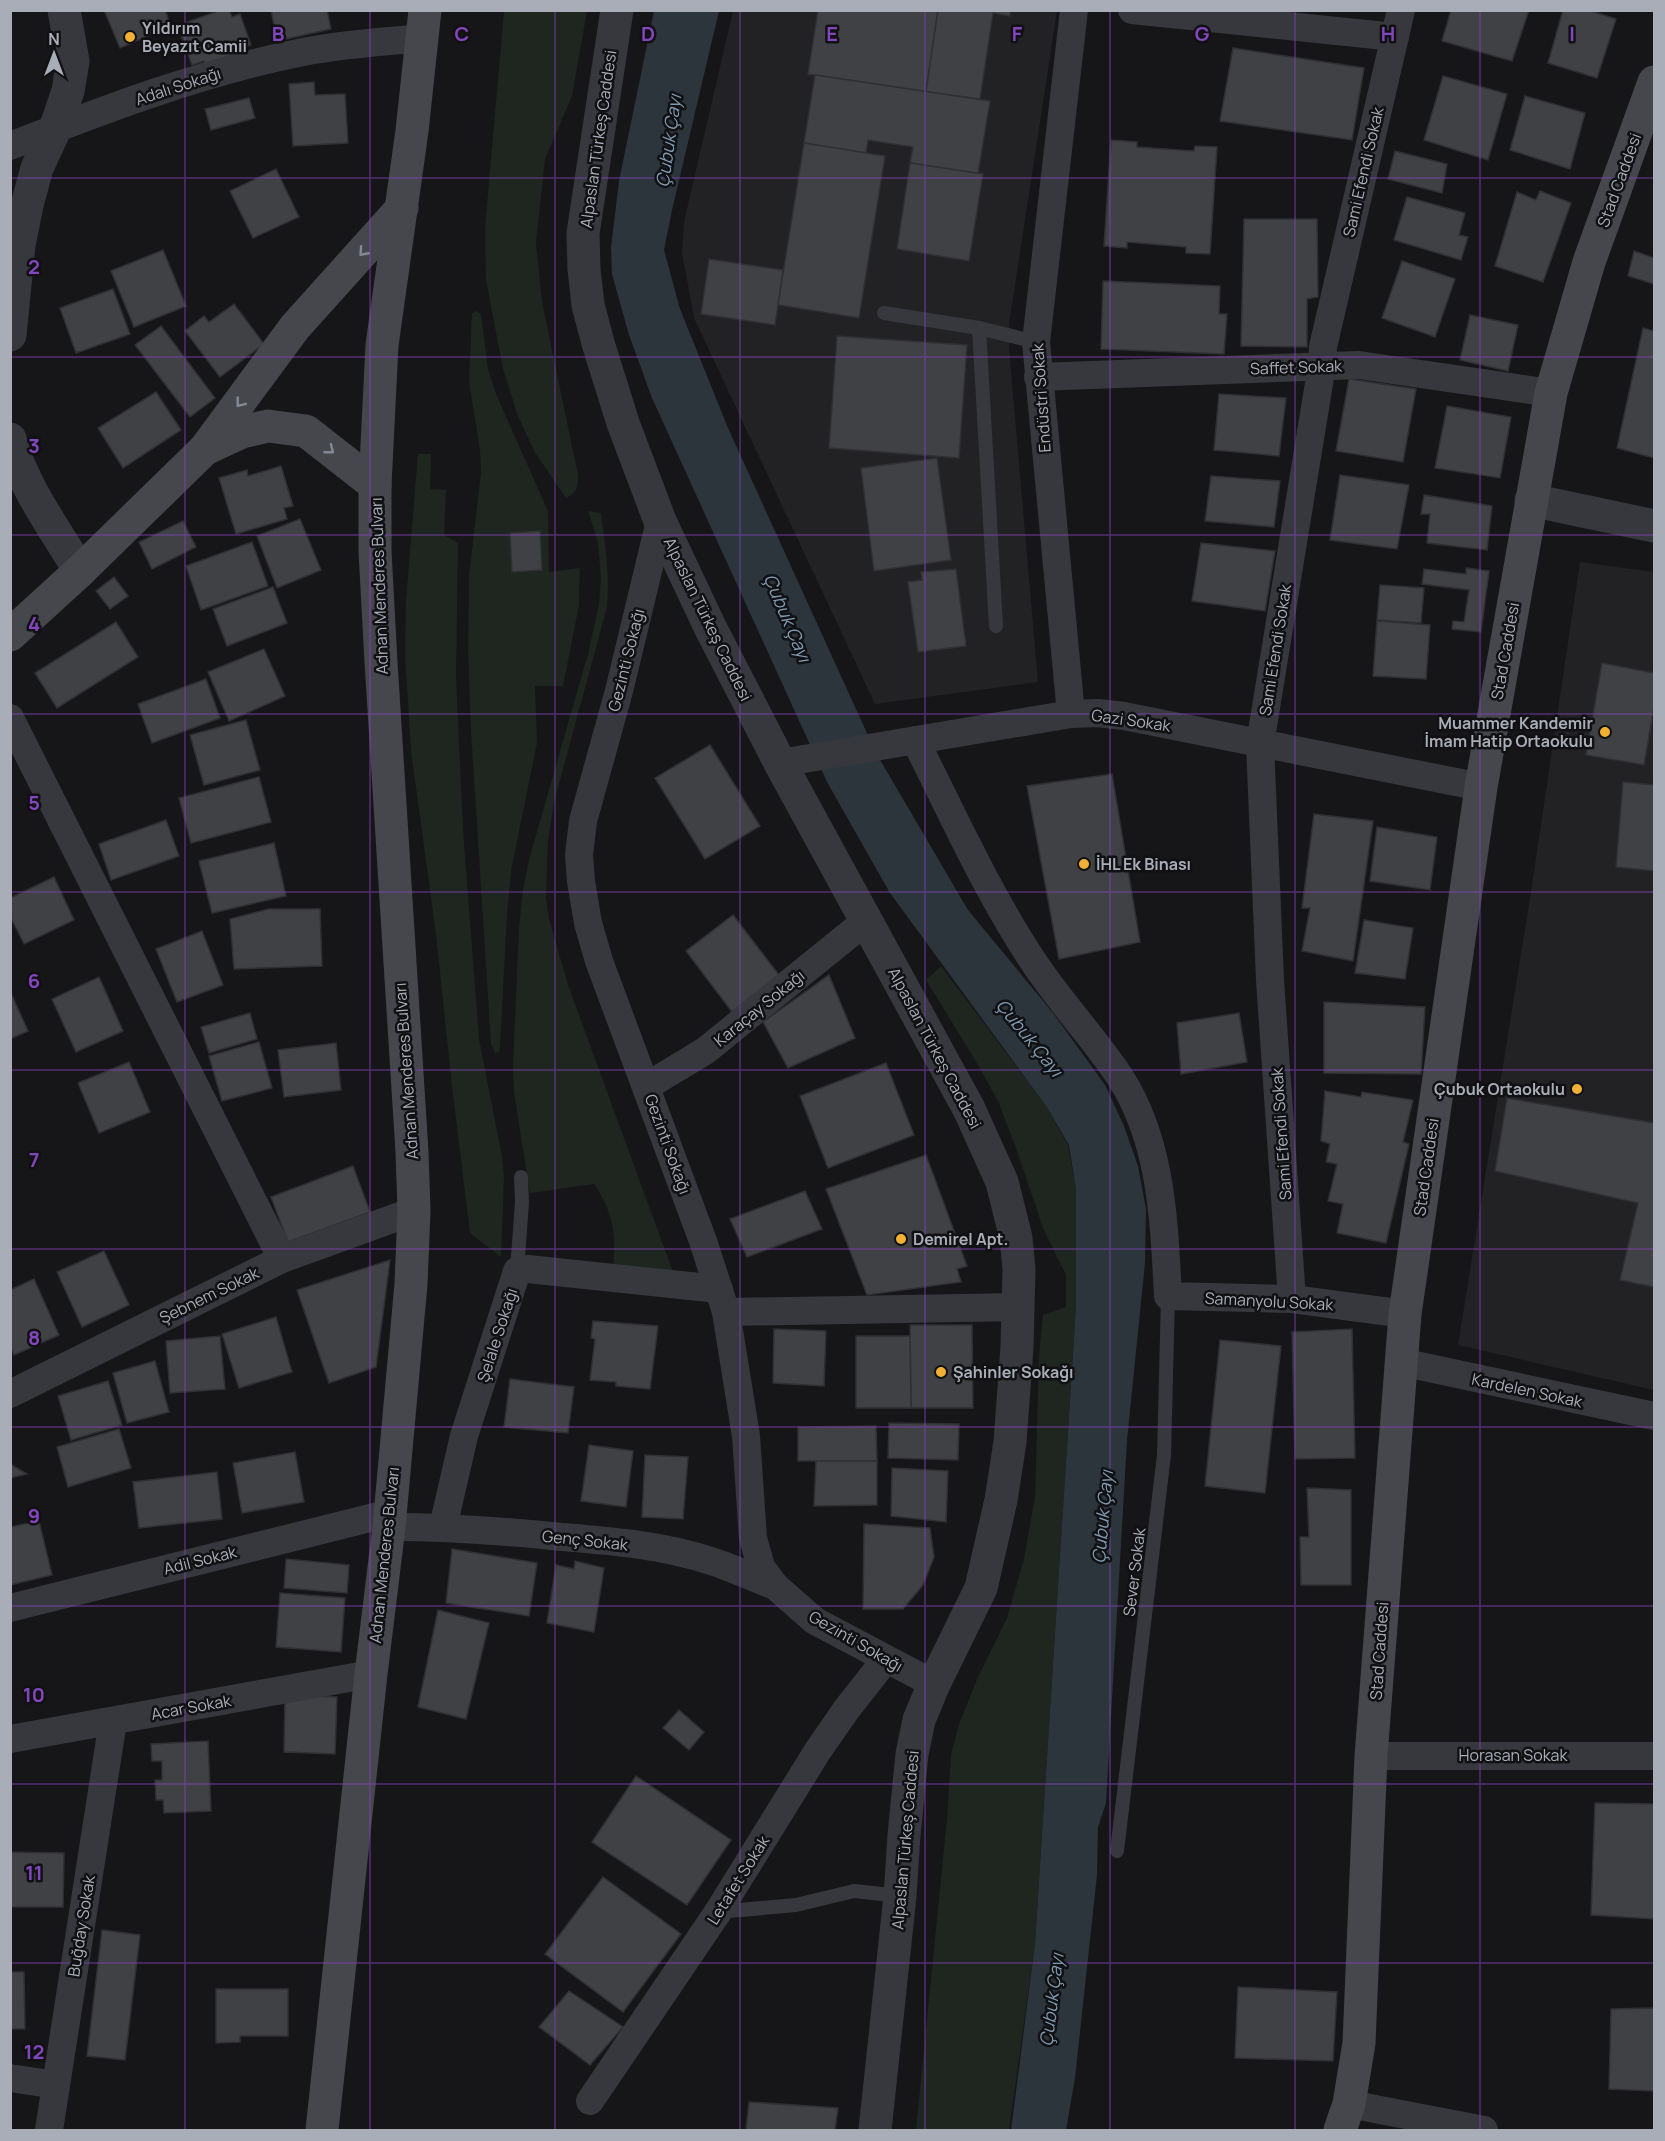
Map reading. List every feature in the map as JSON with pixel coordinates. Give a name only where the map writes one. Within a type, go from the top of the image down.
[{"type":"main road","name":"Adnan Menderes Bulvarı","points":[[322,2130],[371,1674],[390,1520],[411,1284],[414,1210],[375,551],[375,485],[382,345],[402,208],[423,24]]},
{"type":"main road","name":"Stad Caddesi","points":[[1344,2117],[1359,2043],[1371,1756],[1405,1314],[1481,787],[1551,393],[1589,262],[1654,82]]},
{"type":"main road","points":[[10,635],[80,571],[205,449],[295,327],[402,208]]},
{"type":"main road","points":[[205,449],[242,432],[268,426],[306,431],[375,485]]},
{"type":"street","points":[[10,335],[19,245],[27,205],[37,168],[55,129],[68,91],[73,61],[63,10]]},
{"type":"street","name":"Alpaslan Türkeş Caddesi","points":[[617,10],[584,233],[584,269],[588,305],[597,343],[623,423],[660,521],[710,627],[780,763],[969,1109],[1002,1182],[1016,1238],[1019,1307],[1010,1442],[1001,1500],[981,1588],[934,1684],[920,1720],[912,1754],[903,1835],[900,1896],[875,2130]]},
{"type":"street","name":"Endüstri Sokak","points":[[1071,714],[1036,342],[1074,10]]},
{"type":"street","points":[[1132,10],[1398,24]]},
{"type":"street","name":"Adalı Sokağı","points":[[10,146],[216,73],[423,24]]},
{"type":"street","name":"Sami Efendi Sokak","points":[[1292,1299],[1270,980],[1260,744],[1322,365],[1323,347],[1398,24]]},
{"type":"street","name":"Saffet Sokak","points":[[1038,377],[1359,365],[1551,393]]},
{"type":"street","points":[[10,439],[27,481],[80,571]]},
{"type":"street","points":[[1531,500],[1654,526]]},
{"type":"street","name":"Gezinti Sokağı","points":[[660,521],[619,691],[583,821],[579,855],[586,913],[593,942],[647,1086],[722,1301],[746,1436],[753,1538],[761,1567],[775,1586],[814,1621],[934,1684]]},
{"type":"street","name":"Gazi Sokak","points":[[780,763],[1071,714],[1098,713],[1124,716],[1481,787]]},
{"type":"street","points":[[10,718],[282,1259]]},
{"type":"street","points":[[915,740],[989,887],[1035,964],[1120,1078],[1137,1111],[1158,1180],[1164,1215],[1168,1296]]},
{"type":"street","name":"Karaçay Sokağı","points":[[647,1086],[705,1051],[866,921]]},
{"type":"street","name":"Şebnem Sokak","points":[[10,1394],[282,1259],[414,1210]]},
{"type":"street","name":"Şelale Sokağı","points":[[443,1527],[464,1436],[517,1270],[528,1269],[722,1301],[1019,1307]]},
{"type":"street","name":"Samanyolu Sokak","points":[[1168,1296],[1292,1299],[1405,1314]]},
{"type":"street","name":"Kardelen Sokak","points":[[1401,1362],[1654,1416]]},
{"type":"street","name":"Genç Sokak","points":[[390,1520],[443,1527],[603,1540],[656,1548],[710,1560],[775,1586]]},
{"type":"street","name":"Adil Sokak","points":[[10,1608],[390,1520]]},
{"type":"street","name":"Letafet Sokak","points":[[590,2101],[718,1912],[817,1752],[886,1659]]},
{"type":"street","name":"Acar Sokak","points":[[10,1739],[371,1674]]},
{"type":"street","name":"Buğday Sokak","points":[[49,2130],[113,1721]]},
{"type":"street","name":"Horasan Sokak","points":[[1371,1756],[1654,1756]]},
{"type":"street","points":[[10,2078],[56,2085]]},
{"type":"street","points":[[1344,2117],[1484,2130]]},
{"type":"lane","points":[[884,313],[979,328],[1036,342]]},
{"type":"lane","points":[[979,328],[996,626]]},
{"type":"lane","points":[[517,1270],[522,1202],[521,1177]]},
{"type":"lane","name":"Sever Sokak","points":[[1117,1851],[1164,1455],[1168,1296]]},
{"type":"lane","points":[[718,1912],[796,1905],[854,1892],[900,1896]]},
{"type":"shaded area","points":[[504,11],[587,11],[572,96],[545,159],[536,243],[542,302],[578,475],[576,489],[566,498],[534,451],[518,416],[503,369],[486,280],[485,228]]},
{"type":"shaded area","points":[[733,11],[1057,11],[1009,324],[1009,348],[1038,682],[875,704],[694,318],[682,252],[684,222]]},
{"type":"shaded area","points":[[477,311],[481,315],[488,369],[496,394],[548,511],[549,572],[580,568],[579,605],[563,686],[535,686],[537,743],[511,871],[500,1046],[499,1052],[495,1053],[491,1044],[468,650],[469,576],[481,473],[480,450],[469,382],[472,313]]},
{"type":"shaded area","points":[[418,454],[431,454],[430,489],[446,490],[444,535],[458,543],[456,677],[463,830],[479,1039],[504,1178],[501,1257],[470,1233],[436,934],[411,751],[405,659],[406,600]]},
{"type":"shaded area","points":[[588,511],[601,513],[607,572],[607,607],[554,802],[548,841],[546,898],[549,919],[568,985],[673,1272],[613,1266],[612,1223],[605,1203],[594,1184],[530,1193],[514,1093],[513,1066],[519,927],[523,890],[530,856],[588,654],[599,605],[601,579],[598,542]]},
{"type":"shaded area","name":"Çubuk Ortaokulu","points":[[1580,562],[1654,572],[1654,1390],[1458,1345],[1531,892]]},
{"type":"shaded area","points":[[941,966],[1046,1106],[1068,1145],[1076,1190],[1076,1307],[1035,1944],[1009,2130],[916,2130],[947,1818],[951,1755],[959,1724],[978,1677],[1007,1618],[1024,1559],[1035,1497],[1039,1357],[1043,1315],[1066,1307],[1066,1275],[1043,1228],[998,1101],[926,980]]},
{"type":"water","name":"Çubuk Çayı","points":[[654,11],[719,11],[664,250],[680,309],[728,428],[876,753],[968,910],[1053,1013],[1105,1085],[1124,1126],[1138,1166],[1146,1209],[1145,1263],[1127,1440],[1106,1803],[1098,1827],[1097,1875],[1075,2078],[1066,2130],[1011,2130],[1035,1944],[1076,1307],[1076,1190],[1069,1145],[1046,1106],[890,893],[827,782],[652,398],[629,335],[612,274],[611,248],[619,181]]},
{"type":"building","name":"Yıldırım Beyazıt Camii","points":[[104,10],[165,10],[171,26],[120,48]]},
{"type":"building","points":[[221,10],[229,10],[232,17],[240,14],[251,45],[239,49],[240,55],[206,67],[204,61],[192,65],[181,35],[185,33],[182,24]]},
{"type":"building","points":[[271,10],[327,10],[331,29],[277,41]]},
{"type":"building","points":[[818,10],[938,10],[926,92],[808,74]]},
{"type":"building","points":[[938,10],[1010,10],[1010,16],[993,13],[980,99],[926,92]]},
{"type":"building","points":[[1451,10],[1529,10],[1512,61],[1442,41]]},
{"type":"building","points":[[1563,10],[1588,10],[1616,19],[1597,78],[1548,63]]},
{"type":"building","points":[[1233,48],[1364,68],[1352,140],[1220,121]]},
{"type":"building","points":[[815,75],[990,101],[978,174],[910,163],[913,147],[868,140],[866,153],[804,143]]},
{"type":"building","points":[[1443,76],[1507,94],[1488,160],[1424,140]]},
{"type":"building","points":[[314,82],[315,95],[345,94],[348,143],[293,146],[289,84]]},
{"type":"building","points":[[1525,96],[1585,113],[1570,169],[1510,150]]},
{"type":"building","points":[[249,98],[255,118],[211,130],[205,109]]},
{"type":"building","points":[[1111,140],[1137,142],[1137,147],[1194,151],[1195,146],[1217,147],[1210,254],[1186,253],[1186,247],[1127,242],[1127,248],[1104,246]]},
{"type":"building","points":[[804,143],[885,156],[859,318],[778,305]]},
{"type":"building","points":[[1395,151],[1447,164],[1442,193],[1388,179]]},
{"type":"building","points":[[910,163],[983,174],[969,261],[897,249]]},
{"type":"building","points":[[276,169],[299,217],[253,238],[230,191]]},
{"type":"building","points":[[1540,191],[1571,203],[1543,282],[1495,266],[1517,192],[1536,200]]},
{"type":"building","points":[[1407,197],[1465,213],[1459,235],[1468,237],[1461,260],[1394,240]]},
{"type":"building","points":[[1244,219],[1317,219],[1318,297],[1307,299],[1307,347],[1241,346]]},
{"type":"building","points":[[163,250],[186,306],[134,327],[111,271]]},
{"type":"building","points":[[1634,251],[1654,258],[1654,284],[1628,276]]},
{"type":"building","points":[[709,259],[783,270],[775,325],[701,314]]},
{"type":"building","points":[[1402,261],[1455,279],[1435,337],[1382,318]]},
{"type":"building","points":[[1103,281],[1220,286],[1219,314],[1227,314],[1224,354],[1101,349]]},
{"type":"building","points":[[113,289],[130,334],[76,353],[60,308]]},
{"type":"building","points":[[234,304],[264,344],[220,377],[185,331],[204,316],[209,322]]},
{"type":"building","points":[[1470,315],[1518,325],[1508,371],[1460,360]]},
{"type":"building","points":[[161,326],[215,398],[190,417],[135,345]]},
{"type":"building","points":[[1643,328],[1654,331],[1654,458],[1617,448]]},
{"type":"building","points":[[837,336],[967,345],[959,458],[829,448]]},
{"type":"building","points":[[1349,379],[1416,389],[1403,462],[1336,451]]},
{"type":"building","points":[[156,392],[181,430],[123,468],[98,428]]},
{"type":"building","points":[[1219,394],[1286,398],[1279,456],[1214,450]]},
{"type":"building","points":[[1447,406],[1511,417],[1500,478],[1435,468]]},
{"type":"building","points":[[937,458],[951,560],[874,571],[861,468]]},
{"type":"building","points":[[281,466],[293,506],[284,508],[287,519],[236,534],[219,478],[247,470],[248,476]]},
{"type":"building","points":[[1340,475],[1409,485],[1397,549],[1330,540]]},
{"type":"building","points":[[1211,476],[1280,481],[1274,527],[1205,521]]},
{"type":"building","points":[[1424,495],[1492,506],[1487,550],[1427,543],[1430,514],[1421,514]]},
{"type":"building","points":[[300,519],[321,570],[277,588],[257,536]]},
{"type":"building","points":[[183,521],[196,547],[152,569],[139,542]]},
{"type":"building","points":[[540,531],[542,570],[512,572],[510,533]]},
{"type":"building","points":[[252,542],[268,586],[201,610],[186,566]]},
{"type":"building","points":[[1201,543],[1275,551],[1265,611],[1192,601]]},
{"type":"building","points":[[1466,568],[1489,571],[1481,632],[1452,629],[1453,621],[1464,622],[1469,590],[1422,584],[1424,569],[1466,574]]},
{"type":"building","points":[[956,569],[966,646],[918,652],[908,582],[922,580],[921,572]]},
{"type":"building","points":[[114,577],[128,596],[110,609],[96,591]]},
{"type":"building","points":[[1380,585],[1424,588],[1421,623],[1377,620]]},
{"type":"building","points":[[273,587],[287,623],[227,646],[213,609]]},
{"type":"building","points":[[1377,621],[1430,625],[1426,679],[1373,676]]},
{"type":"building","points":[[116,622],[138,657],[57,708],[35,673]]},
{"type":"building","points":[[264,649],[285,696],[229,721],[208,672]]},
{"type":"building","points":[[1602,663],[1654,673],[1654,707],[1644,765],[1586,755]]},
{"type":"building","points":[[206,679],[220,718],[152,743],[138,704]]},
{"type":"building","points":[[246,720],[260,770],[204,785],[190,735]]},
{"type":"building","points":[[710,745],[760,826],[705,859],[655,778]]},
{"type":"building","name":"İHL Ek Binası","points":[[1112,774],[1140,942],[1059,959],[1027,786]]},
{"type":"building","points":[[259,777],[271,822],[191,843],[179,798]]},
{"type":"building","points":[[1623,782],[1654,785],[1654,871],[1616,867]]},
{"type":"building","points":[[1314,814],[1373,821],[1353,961],[1302,951],[1310,908],[1302,908]]},
{"type":"building","points":[[166,820],[179,856],[111,880],[99,844]]},
{"type":"building","points":[[1377,827],[1437,837],[1430,890],[1370,881]]},
{"type":"building","points":[[274,843],[286,896],[212,913],[199,861]]},
{"type":"building","points":[[54,877],[74,920],[24,944],[10,916],[10,898]]},
{"type":"building","points":[[269,909],[320,909],[322,966],[234,969],[230,919]]},
{"type":"building","points":[[733,915],[779,975],[732,1012],[686,951]]},
{"type":"building","points":[[1364,920],[1413,928],[1405,979],[1355,973]]},
{"type":"building","points":[[202,931],[223,985],[177,1002],[156,949]]},
{"type":"building","points":[[829,975],[855,1038],[788,1068],[763,1022]]},
{"type":"building","points":[[99,977],[123,1031],[76,1052],[52,999]]},
{"type":"building","points":[[10,991],[28,1031],[10,1039]]},
{"type":"building","points":[[1324,1002],[1425,1007],[1421,1074],[1324,1073]]},
{"type":"building","points":[[250,1013],[257,1039],[209,1053],[201,1027]]},
{"type":"building","points":[[1239,1013],[1247,1062],[1181,1074],[1177,1023]]},
{"type":"building","points":[[259,1042],[272,1088],[222,1101],[209,1056]]},
{"type":"building","points":[[336,1043],[341,1090],[284,1097],[278,1050]]},
{"type":"building","points":[[129,1062],[150,1112],[99,1133],[78,1083]]},
{"type":"building","points":[[886,1063],[914,1135],[828,1168],[800,1096]]},
{"type":"building","points":[[1325,1091],[1361,1097],[1362,1092],[1413,1100],[1403,1142],[1409,1144],[1386,1243],[1337,1233],[1343,1204],[1328,1201],[1337,1164],[1326,1162],[1330,1144],[1321,1141]]},
{"type":"building","points":[[1507,1098],[1654,1123],[1654,1287],[1620,1280],[1638,1203],[1495,1171]]},
{"type":"building","name":"Demirel Apt.","points":[[926,1155],[967,1266],[957,1269],[961,1282],[867,1295],[826,1189]]},
{"type":"building","points":[[353,1166],[370,1212],[288,1242],[271,1197]]},
{"type":"building","points":[[805,1191],[822,1229],[747,1257],[730,1219]]},
{"type":"building","points":[[104,1251],[129,1305],[82,1327],[57,1272]]},
{"type":"building","points":[[390,1260],[376,1367],[329,1383],[297,1290]]},
{"type":"building","points":[[34,1279],[59,1335],[14,1355],[10,1346],[10,1290]]},
{"type":"building","points":[[276,1317],[292,1372],[239,1388],[222,1334]]},
{"type":"building","points":[[593,1321],[658,1326],[650,1389],[616,1386],[616,1382],[590,1380],[595,1339],[591,1338]]},
{"type":"building","name":"Şahinler Sokağı","points":[[910,1325],[972,1325],[973,1408],[911,1408]]},
{"type":"building","points":[[774,1329],[826,1331],[824,1386],[773,1383]]},
{"type":"building","points":[[1352,1329],[1355,1458],[1295,1459],[1292,1332]]},
{"type":"building","points":[[220,1336],[225,1389],[170,1393],[166,1341]]},
{"type":"building","points":[[856,1336],[910,1336],[911,1408],[856,1408]]},
{"type":"building","points":[[1220,1340],[1281,1346],[1265,1493],[1205,1486]]},
{"type":"building","points":[[155,1361],[169,1412],[127,1423],[113,1373]]},
{"type":"building","points":[[510,1379],[574,1387],[568,1433],[504,1427]]},
{"type":"building","points":[[108,1381],[122,1425],[71,1440],[58,1396]]},
{"type":"building","points":[[889,1423],[959,1424],[958,1460],[888,1458]]},
{"type":"building","points":[[876,1426],[877,1461],[798,1461],[798,1427]]},
{"type":"building","points":[[119,1429],[131,1468],[68,1487],[57,1447]]},
{"type":"building","points":[[589,1445],[633,1451],[626,1507],[581,1501]]},
{"type":"building","points":[[295,1452],[304,1502],[242,1513],[233,1463]]},
{"type":"building","points":[[645,1455],[688,1457],[683,1519],[642,1517]]},
{"type":"building","points":[[816,1461],[877,1461],[877,1505],[814,1506]]},
{"type":"building","points":[[10,1464],[27,1474],[10,1478]]},
{"type":"building","points":[[892,1468],[948,1471],[946,1522],[891,1516]]},
{"type":"building","points":[[217,1472],[222,1519],[139,1528],[133,1482]]},
{"type":"building","points":[[1307,1488],[1351,1490],[1351,1585],[1301,1585],[1300,1537],[1309,1537]]},
{"type":"building","points":[[39,1521],[52,1575],[10,1585],[10,1527]]},
{"type":"building","points":[[864,1524],[930,1528],[934,1557],[923,1585],[903,1609],[863,1609]]},
{"type":"building","points":[[452,1549],[537,1563],[529,1616],[446,1603]]},
{"type":"building","points":[[286,1559],[349,1565],[347,1593],[284,1588]]},
{"type":"building","points":[[575,1561],[604,1568],[594,1632],[547,1623],[556,1565],[574,1569]]},
{"type":"building","points":[[280,1593],[345,1598],[341,1652],[276,1647]]},
{"type":"building","points":[[438,1610],[489,1623],[466,1719],[418,1707]]},
{"type":"building","points":[[285,1695],[337,1697],[335,1754],[284,1752]]},
{"type":"building","points":[[679,1710],[704,1732],[689,1750],[663,1728]]},
{"type":"building","points":[[208,1741],[211,1811],[164,1813],[163,1800],[156,1800],[155,1780],[162,1780],[162,1761],[152,1761],[151,1744]]},
{"type":"building","points":[[636,1776],[731,1840],[687,1905],[592,1842]]},
{"type":"building","points":[[1595,1803],[1654,1804],[1654,1919],[1591,1915]]},
{"type":"building","points":[[10,1852],[64,1853],[63,1907],[10,1907]]},
{"type":"building","points":[[603,1877],[681,1934],[623,2012],[545,1954]]},
{"type":"building","points":[[102,1930],[140,1935],[125,2060],[87,2056]]},
{"type":"building","points":[[10,1972],[24,1972],[25,2029],[10,2029]]},
{"type":"building","points":[[1238,1987],[1337,1992],[1333,2061],[1235,2058]]},
{"type":"building","points":[[216,1989],[288,1989],[288,2036],[240,2036],[240,2042],[216,2043]]},
{"type":"building","points":[[569,1991],[623,2027],[590,2065],[539,2027]]},
{"type":"building","points":[[1654,2008],[1654,2091],[1609,2089],[1611,2009]]},
{"type":"building","points":[[749,2102],[838,2108],[835,2130],[746,2130]]},
{"type":"place","name":"Yıldırım Beyazıt Camii","points":[[130,37]]},
{"type":"place","name":"Muammer Kandemir İmam Hatip Ortaokulu","points":[[1605,732]]},
{"type":"place","name":"İHL Ek Binası","points":[[1084,864]]},
{"type":"place","name":"Çubuk Ortaokulu","points":[[1577,1089]]},
{"type":"place","name":"Demirel Apt.","points":[[901,1239]]},
{"type":"place","name":"Şahinler Sokağı","points":[[941,1372]]}]
